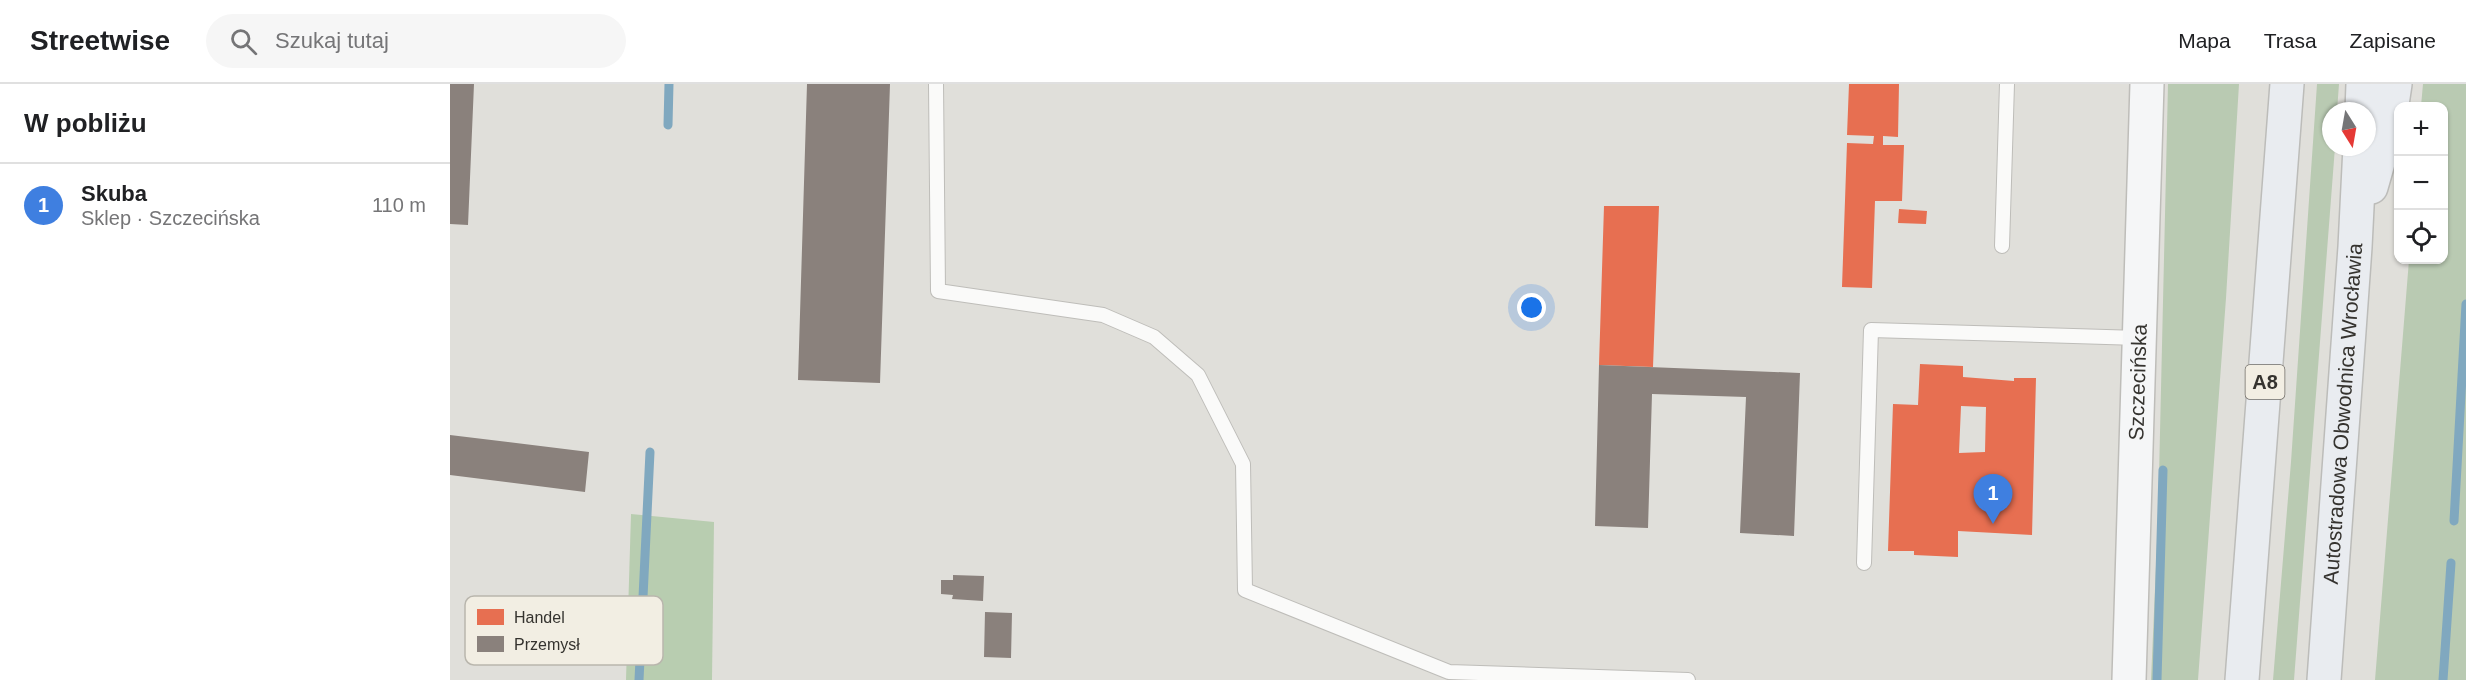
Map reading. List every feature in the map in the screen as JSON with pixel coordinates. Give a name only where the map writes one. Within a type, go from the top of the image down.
[{"type":"highway","name":"A8","points":[[2242,680],[2287,84]]},
{"type":"highway","points":[[2362,102],[2363,84]]},
{"type":"highway","points":[[2355,247],[2389,124],[2395,84]]},
{"type":"highway","name":"Autostradowa Obwodnica Wrocławia","points":[[2324,680],[2360,156]]},
{"type":"street","name":"Szczecińska","points":[[2128,680],[2147,84]]},
{"type":"lane","points":[[936,84],[938,291],[1103,315],[1154,337],[1198,375],[1243,464],[1245,590],[1449,672],[1688,680]]},
{"type":"lane","points":[[2002,246],[2007,84]]},
{"type":"lane","points":[[1864,563],[1871,330],[2139,338]]},
{"type":"green space","points":[[2168,84],[2239,84],[2198,680],[2151,680],[2158,520]]},
{"type":"green space","points":[[2317,84],[2339,84],[2338,102],[2322,102],[2322,156],[2334,156],[2294,680],[2273,680],[2291,462]]},
{"type":"green space","points":[[2423,84],[2466,84],[2466,680],[2375,680],[2409,264],[2448,264],[2448,102],[2421,102]]},
{"type":"green space","points":[[631,514],[714,522],[712,680],[626,680],[626,665],[663,665],[663,596],[629,596]]},
{"type":"building: Handel","points":[[1849,84],[1899,84],[1898,137],[1883,136],[1883,145],[1904,145],[1902,201],[1875,201],[1872,288],[1842,287],[1847,143],[1873,144],[1874,136],[1847,135]]},
{"type":"building: Handel","points":[[1604,206],[1659,206],[1653,367],[1599,365]]},
{"type":"building: Handel","points":[[1899,209],[1927,211],[1926,224],[1898,223]]},
{"type":"building: Handel","points":[[1920,364],[1963,366],[1963,377],[2014,381],[2014,378],[2036,378],[2032,535],[1958,531],[1958,557],[1914,555],[1914,551],[1888,551],[1893,404],[1918,405]],"holes":[[[1961,406],[1986,407],[1985,452],[1959,453]]]},
{"type":"building: Przemysł","points":[[450,84],[474,84],[468,225],[450,224]]},
{"type":"building: Przemysł","points":[[807,84],[890,84],[880,383],[798,380]]},
{"type":"building: Przemysł","points":[[1599,365],[1800,373],[1794,536],[1740,533],[1746,397],[1652,394],[1648,528],[1595,526]]},
{"type":"building: Przemysł","points":[[450,435],[589,452],[585,492],[450,475]]},
{"type":"building: Przemysł","points":[[953,575],[984,576],[983,601],[952,599],[953,595],[941,594],[941,580],[953,580]]},
{"type":"building: Przemysł","points":[[985,612],[1012,613],[1011,658],[984,657]]},
{"type":"waterway","points":[[668,125],[669,84]]},
{"type":"waterway","points":[[2454,521],[2466,304]]},
{"type":"waterway","points":[[643,596],[650,452]]},
{"type":"waterway","points":[[2157,680],[2163,470]]},
{"type":"waterway","points":[[2443,680],[2451,563]]},
{"type":"waterway","points":[[639,680],[640,665]]},
{"type":"place","name":"Skuba","points":[[1993,524]]}]
